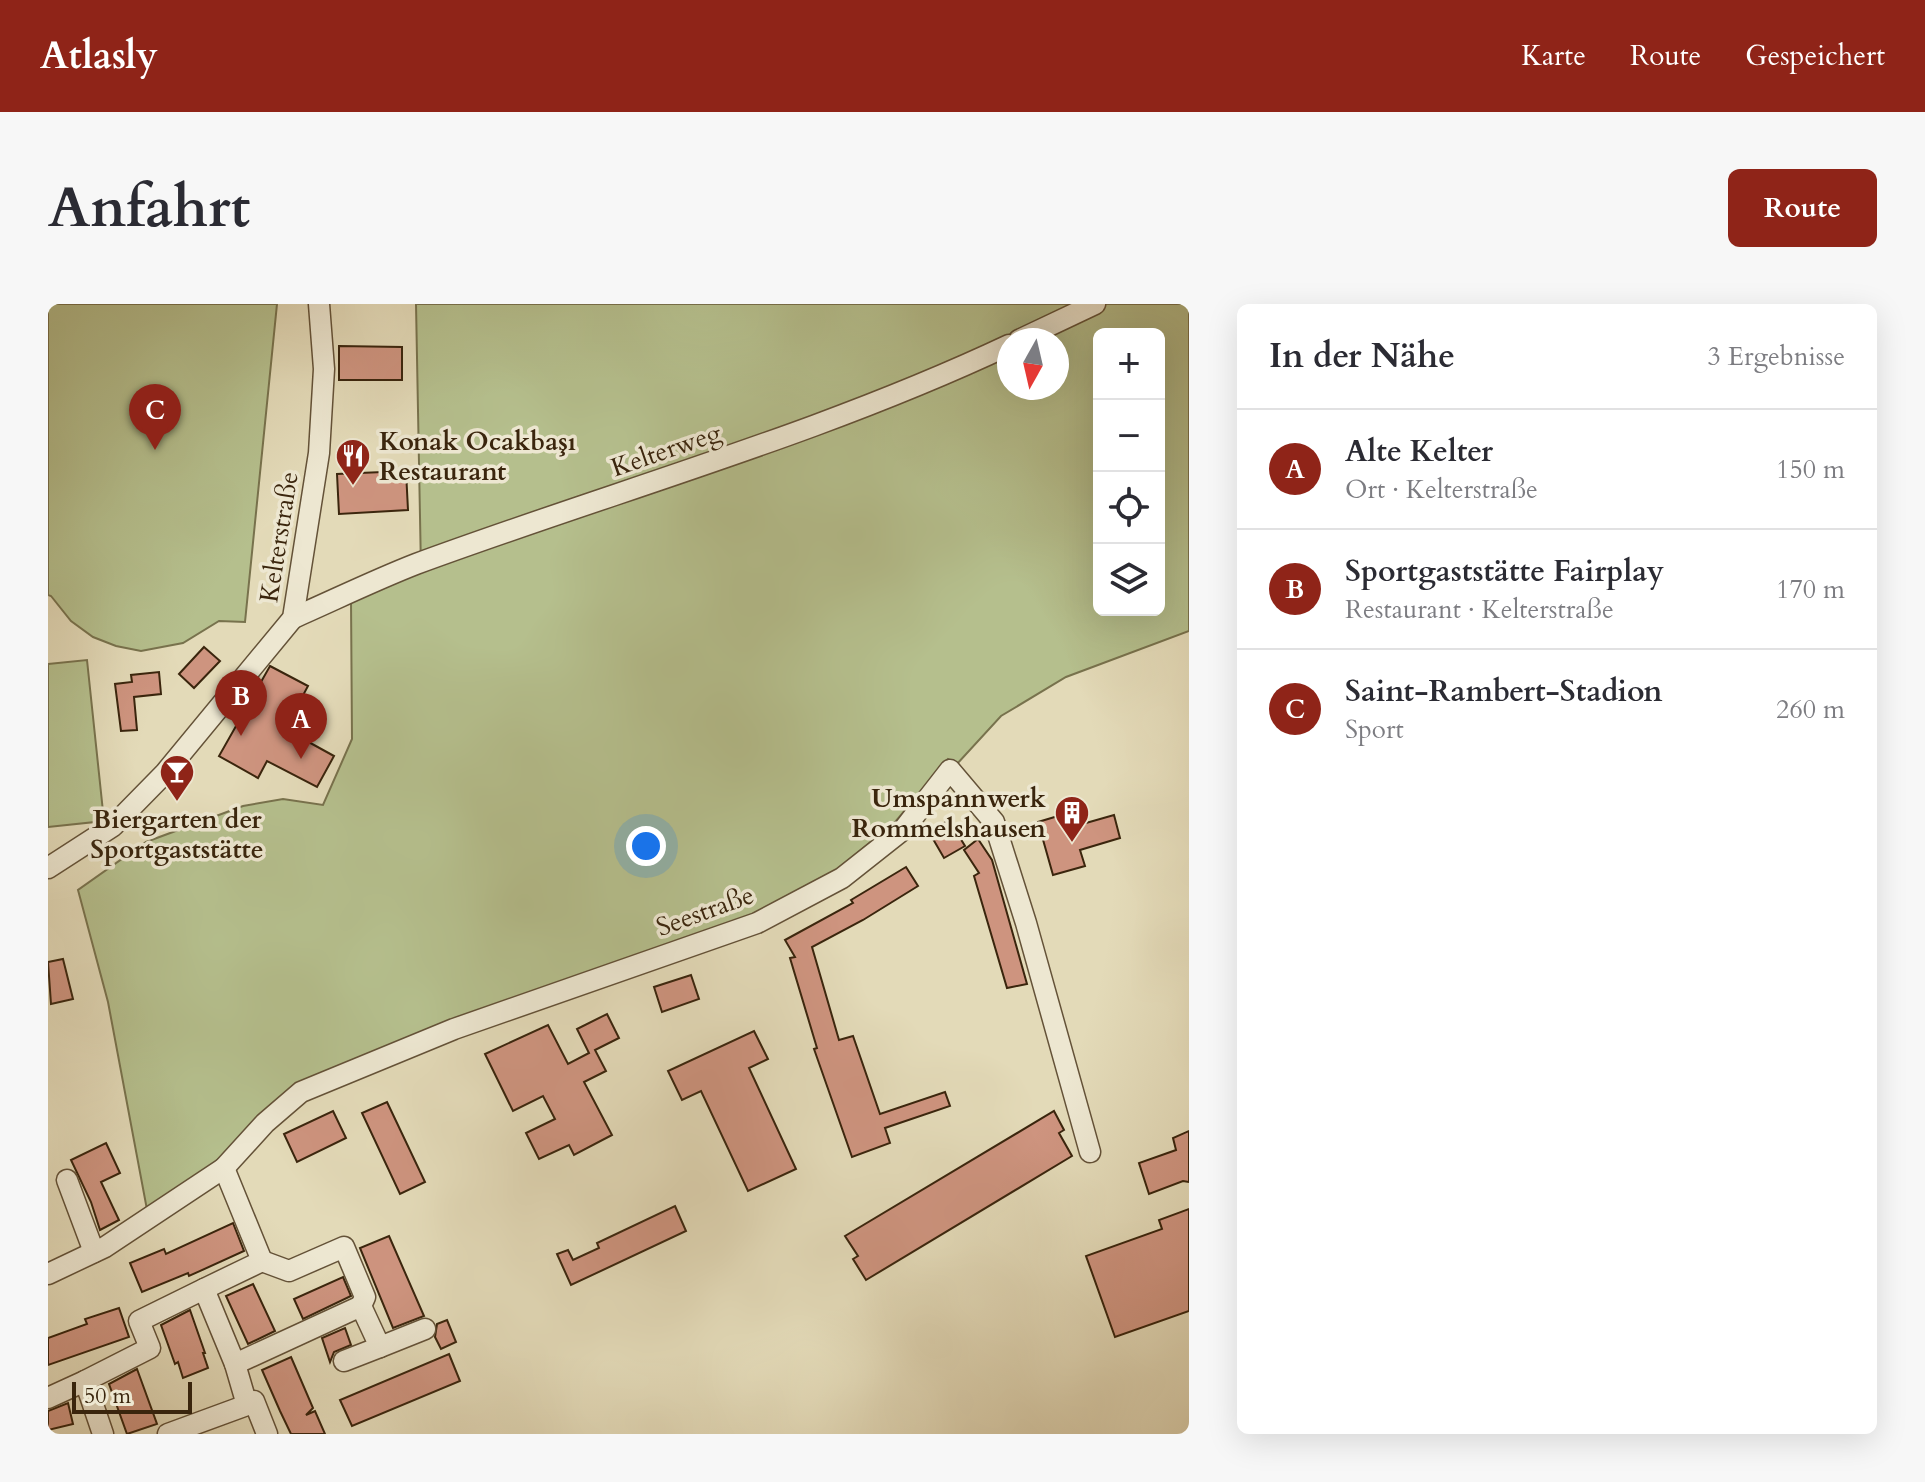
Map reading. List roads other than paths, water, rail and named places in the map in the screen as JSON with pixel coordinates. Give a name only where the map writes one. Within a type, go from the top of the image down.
[{"type":"street","name":"Kelterstraße","points":[[48,868],[113,826],[165,773],[293,618],[319,453],[324,369],[319,304]]},
{"type":"street","points":[[1044,328],[1095,304]]},
{"type":"street","name":"Kelterweg","points":[[293,618],[414,565],[790,435],[997,351]]},
{"type":"street","name":"Seestraße","points":[[48,1274],[94,1252],[224,1168],[265,1123],[301,1092],[454,1029],[757,923],[842,878],[904,829],[950,770],[994,822],[1026,923],[1090,1152]]},
{"type":"street","points":[[224,1168],[262,1261]]},
{"type":"street","points":[[67,1180],[94,1252]]},
{"type":"street","points":[[48,1398],[150,1348],[139,1321],[262,1261],[289,1271],[344,1247],[365,1297],[361,1306],[235,1364]]},
{"type":"street","points":[[204,1289],[235,1364],[247,1405]]},
{"type":"street","points":[[361,1306],[380,1347]]},
{"type":"street","points":[[344,1361],[425,1329]]},
{"type":"street","points":[[85,1381],[103,1434]]},
{"type":"street","points":[[175,1432],[254,1401],[267,1434]]},
{"type":"place","name":"Saint-Rambert-Stadion","points":[[155,450]]},
{"type":"place","name":"Konak Ocakbaşı Restaurant","points":[[353,487]]},
{"type":"place","name":"Sportgaststätte Fairplay","points":[[241,736]]},
{"type":"place","name":"Alte Kelter","points":[[301,759]]},
{"type":"place","name":"Biergarten der Sportgaststätte","points":[[177,803]]},
{"type":"place","name":"Umspannwerk Rommelshausen","points":[[1072,844]]}]
